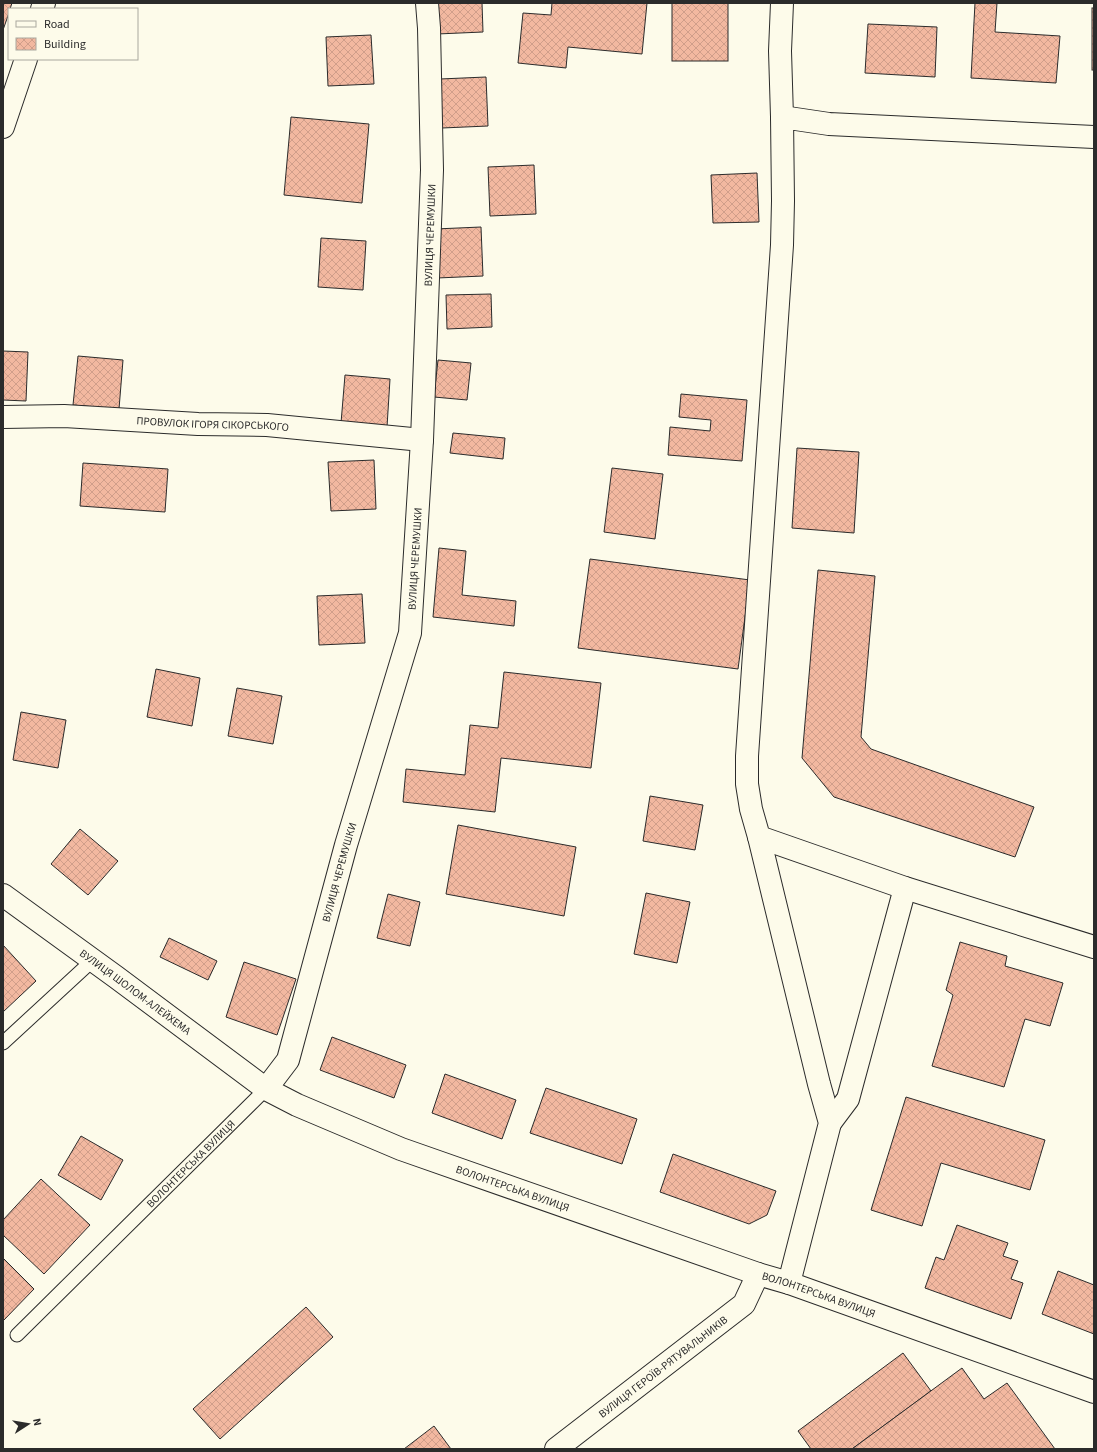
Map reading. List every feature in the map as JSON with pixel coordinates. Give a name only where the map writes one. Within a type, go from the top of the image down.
[{"type":"street","name":"ВУЛИЦЯ ЧЕРЕМУШКИ","points":[[266,1089],[288,1060],[346,844],[410,633],[422,440],[432,170],[429,28],[427,3]]},
{"type":"street","points":[[782,3],[780,51],[783,201],[782,245],[747,756],[747,784],[751,809],[830,1123]]},
{"type":"street","points":[[3,127],[26,60]]},
{"type":"street","points":[[782,117],[829,124],[1094,137]]},
{"type":"street","name":"ПРОВУЛОК ІГОРЯ СІКОРСЬКОГО","points":[[3,417],[64,416],[198,424],[267,426],[422,440]]},
{"type":"street","points":[[759,837],[905,888],[1094,947]]},
{"type":"street","points":[[789,1283],[830,1123],[848,1098],[905,888]]},
{"type":"street","name":"ВУЛИЦЯ ШОЛОМ-АЛЕЙХЕМА","points":[[3,895],[266,1089]]},
{"type":"street","name":"ВОЛОНТЕРСЬКА ВУЛИЦЯ","points":[[266,1089],[297,1105],[401,1149],[758,1274],[789,1283],[1094,1392]]},
{"type":"street","name":"ВУЛИЦЯ ГЕРОЇВ-РЯТУВАЛЬНИКІВ","points":[[556,1449],[744,1304],[758,1274]]},
{"type":"lane","points":[[3,1043],[93,960]]},
{"type":"lane","name":"ВОЛОНТЕРСЬКА ВУЛИЦЯ","points":[[18,1335],[266,1089]]},
{"type":"building","points":[[3,3],[12,3],[10,8],[8,8],[8,16],[3,30]]},
{"type":"building","points":[[436,3],[482,3],[483,32],[437,34]]},
{"type":"building","points":[[552,3],[647,3],[642,54],[568,47],[566,68],[518,63],[523,13],[551,15]]},
{"type":"building","points":[[672,3],[728,3],[728,61],[672,61]]},
{"type":"building","points":[[975,3],[997,3],[995,32],[1060,36],[1056,83],[971,78]]},
{"type":"building","points":[[1092,8],[1094,8],[1094,70],[1092,70]]},
{"type":"building","points":[[868,24],[937,27],[935,77],[865,73]]},
{"type":"building","points":[[371,35],[374,84],[328,86],[326,37]]},
{"type":"building","points":[[486,77],[488,126],[442,128],[440,79]]},
{"type":"building","points":[[291,117],[369,124],[362,203],[284,195]]},
{"type":"building","points":[[534,165],[536,214],[490,216],[488,167]]},
{"type":"building","points":[[757,173],[759,222],[713,223],[711,175]]},
{"type":"building","points":[[481,227],[483,276],[437,278],[435,229]]},
{"type":"building","points":[[321,238],[366,241],[363,290],[318,287]]},
{"type":"building","points":[[491,294],[492,327],[447,329],[446,295]]},
{"type":"building","points":[[3,351],[28,352],[26,401],[3,400]]},
{"type":"building","points":[[78,356],[123,360],[119,409],[73,405]]},
{"type":"building","points":[[438,360],[471,363],[467,400],[434,397]]},
{"type":"building","points":[[345,375],[390,379],[387,427],[341,423]]},
{"type":"building","points":[[681,394],[747,400],[742,461],[668,455],[670,427],[710,431],[711,420],[679,417]]},
{"type":"building","points":[[453,433],[505,438],[503,459],[450,453]]},
{"type":"building","points":[[797,448],[859,452],[854,533],[792,528]]},
{"type":"building","points":[[374,460],[376,509],[331,511],[328,462]]},
{"type":"building","points":[[83,463],[168,469],[165,512],[80,506]]},
{"type":"building","points":[[612,468],[663,474],[655,539],[604,532]]},
{"type":"building","points":[[439,548],[466,551],[462,595],[516,601],[514,626],[433,617]]},
{"type":"building","points":[[590,559],[750,580],[738,669],[578,648]]},
{"type":"building","points":[[818,570],[875,576],[861,737],[871,749],[1034,807],[1015,857],[834,797],[802,758]]},
{"type":"building","points":[[362,594],[365,643],[319,645],[317,596]]},
{"type":"building","points":[[156,669],[200,678],[192,726],[147,717]]},
{"type":"building","points":[[504,672],[601,683],[591,768],[501,758],[495,812],[403,802],[406,769],[465,775],[470,725],[498,728]]},
{"type":"building","points":[[237,688],[282,696],[273,744],[228,736]]},
{"type":"building","points":[[21,712],[66,720],[58,768],[13,760]]},
{"type":"building","points":[[650,796],[703,805],[695,850],[643,841]]},
{"type":"building","points":[[458,825],[576,847],[564,916],[446,894]]},
{"type":"building","points":[[80,829],[118,861],[88,895],[51,864]]},
{"type":"building","points":[[646,893],[690,902],[677,963],[634,954]]},
{"type":"building","points":[[388,894],[420,902],[410,946],[377,938]]},
{"type":"building","points":[[169,938],[217,961],[208,980],[160,957]]},
{"type":"building","points":[[960,942],[1007,956],[1005,966],[1063,983],[1050,1026],[1025,1019],[1004,1087],[932,1066],[953,995],[946,990]]},
{"type":"building","points":[[3,945],[36,981],[3,1012]]},
{"type":"building","points":[[244,962],[296,979],[277,1035],[226,1017]]},
{"type":"building","points":[[332,1037],[406,1065],[394,1098],[320,1070]]},
{"type":"building","points":[[445,1074],[516,1100],[502,1139],[432,1113]]},
{"type":"building","points":[[546,1088],[637,1119],[622,1164],[530,1133]]},
{"type":"building","points":[[906,1097],[1045,1140],[1030,1190],[941,1163],[922,1226],[871,1210]]},
{"type":"building","points":[[81,1136],[123,1160],[101,1200],[58,1175]]},
{"type":"building","points":[[673,1154],[776,1191],[767,1215],[749,1224],[660,1192]]},
{"type":"building","points":[[41,1179],[90,1225],[44,1274],[3,1235],[3,1220]]},
{"type":"building","points":[[957,1225],[1008,1243],[1003,1256],[1018,1261],[1011,1279],[1023,1283],[1011,1319],[925,1288],[936,1257],[944,1260]]},
{"type":"building","points":[[3,1258],[34,1289],[3,1321]]},
{"type":"building","points":[[1058,1271],[1094,1285],[1094,1334],[1042,1314]]},
{"type":"building","points":[[306,1307],[333,1337],[220,1439],[193,1409]]},
{"type":"building","points":[[903,1353],[931,1391],[852,1449],[811,1449],[798,1431]]},
{"type":"building","points":[[962,1368],[984,1399],[1007,1383],[1055,1449],[852,1449]]},
{"type":"building","points":[[434,1426],[451,1449],[404,1449]]}]
